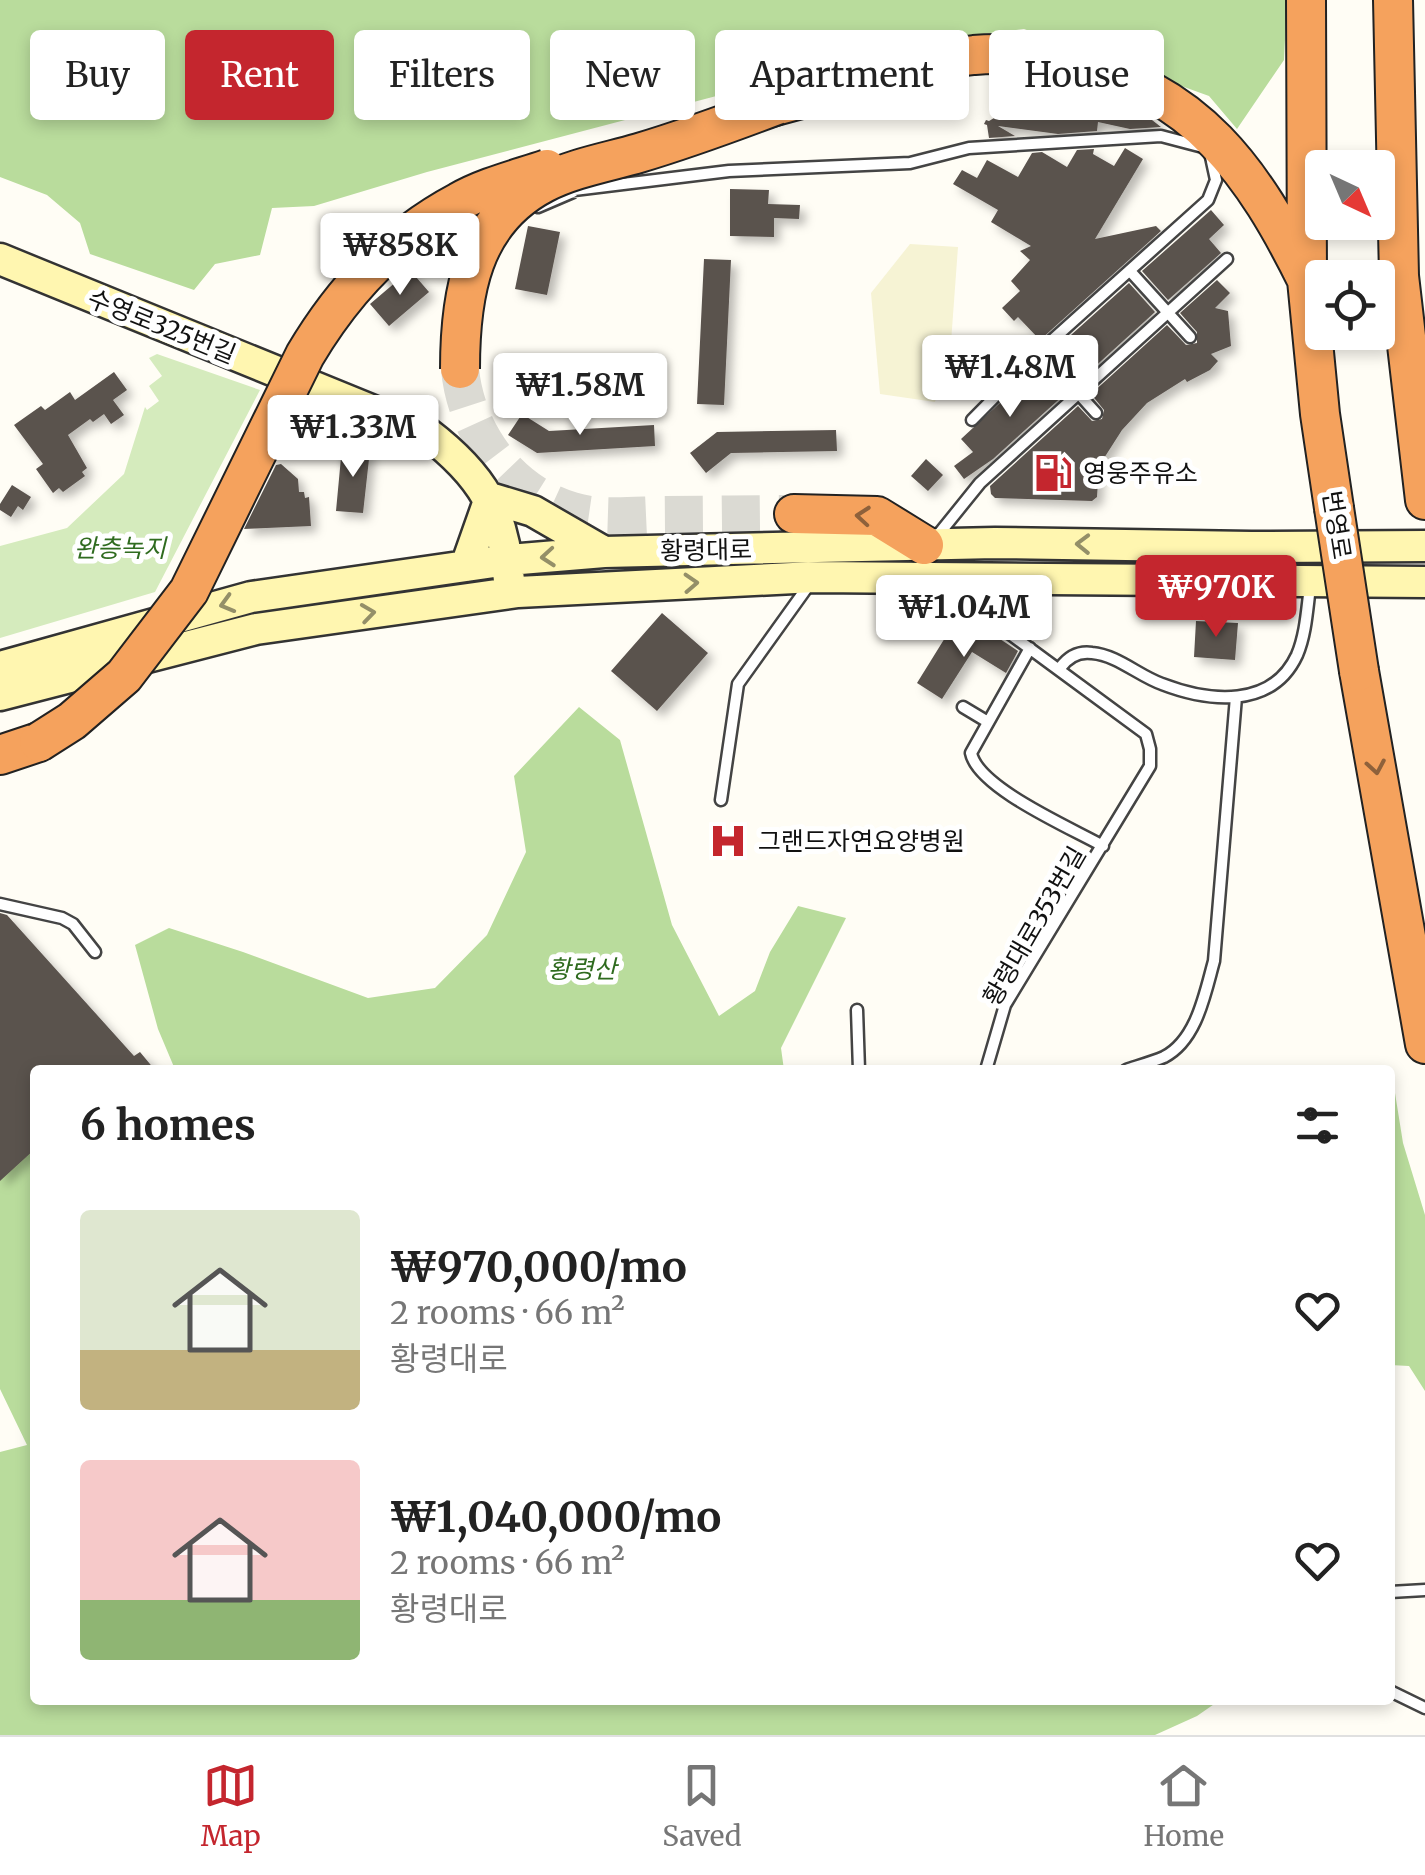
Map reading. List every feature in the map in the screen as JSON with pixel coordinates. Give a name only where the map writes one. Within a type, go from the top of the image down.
[{"type":"highway","name":"번영로","points":[[1306,0],[1307,260]]},
{"type":"highway","points":[[1393,0],[1399,276],[1425,500]]},
{"type":"highway","points":[[969,56],[1022,54],[1087,66],[1136,82],[1195,120],[1224,146],[1273,213],[1305,276]]},
{"type":"highway","points":[[0,754],[40,742],[72,721],[124,676],[154,641],[189,591],[325,321],[405,235],[462,200],[547,169],[724,120]]},
{"type":"highway","points":[[460,369],[462,305],[468,279],[486,237],[520,200],[541,184],[564,174],[737,120]]},
{"type":"highway","name":"번영로","points":[[1314,350],[1359,671],[1425,1044]]},
{"type":"highway","points":[[1418,456],[1425,355]]},
{"type":"highway","points":[[794,514],[876,516],[927,544]]},
{"type":"main road","name":"수영로325번길","points":[[0,259],[427,433],[466,468],[490,498],[504,536],[510,594]]},
{"type":"main road","points":[[466,566],[490,498],[532,511],[604,552]]},
{"type":"main road","name":"황령대로","points":[[0,667],[251,597],[508,560],[604,552],[927,544],[1425,546]]},
{"type":"main road","name":"황령대로","points":[[0,694],[256,629],[510,594],[814,577],[1425,582]]},
{"type":"lane","points":[[492,207],[578,190],[730,171],[910,163],[969,148],[1161,136],[1196,142],[1214,159],[1216,180],[1208,200],[1040,351],[972,420]]},
{"type":"lane","points":[[307,383],[328,328],[374,278],[426,250],[480,232],[578,190]]},
{"type":"lane","points":[[348,273],[432,234]]},
{"type":"lane","points":[[927,544],[980,483],[1227,260]]},
{"type":"lane","points":[[1130,271],[1190,337]]},
{"type":"lane","points":[[307,383],[316,316]]},
{"type":"lane","points":[[1040,351],[1096,413]]},
{"type":"lane","points":[[722,800],[738,684],[814,577]]},
{"type":"lane","points":[[878,578],[966,606],[1060,668],[1146,734],[1150,766],[1102,846]]},
{"type":"lane","points":[[1060,668],[1072,655],[1091,652],[1110,657],[1162,684],[1206,697],[1236,698],[1259,693],[1286,672],[1297,654],[1310,580]]},
{"type":"lane","name":"황령대로353번길","points":[[987,1065],[1005,1006],[1102,846],[991,782],[970,753],[1030,648]]},
{"type":"lane","points":[[1140,1065],[1166,1056],[1184,1041],[1203,1001],[1214,961],[1236,698]]},
{"type":"lane","points":[[964,707],[988,722]]},
{"type":"lane","points":[[0,904],[62,918],[73,924],[95,952]]},
{"type":"lane","points":[[857,1010],[859,1065]]},
{"type":"lane","points":[[1395,1589],[1425,1590]]},
{"type":"lane","points":[[1395,1693],[1425,1708]]},
{"type":"shaded area","points":[[910,244],[958,247],[950,356],[935,402],[880,394],[871,293]]},
{"type":"green space","points":[[0,0],[1287,0],[1284,60],[1237,129],[1209,96],[1164,80],[1164,30],[1024,29],[989,30],[969,35],[969,30],[715,30],[715,96],[695,102],[695,30],[550,30],[550,120],[625,120],[314,206],[272,208],[260,255],[215,264],[194,290],[90,254],[80,223],[47,195],[0,177]]},
{"type":"green space","name":"완층녹지","points":[[157,354],[260,390],[155,592],[0,638],[0,546],[67,528],[124,474],[145,407],[147,410],[159,401],[149,386],[162,376],[149,358]]},
{"type":"green space","name":"황령산","points":[[579,707],[620,740],[672,925],[719,1016],[755,991],[770,952],[798,906],[846,918],[781,1048],[783,1065],[173,1065],[158,1029],[135,945],[169,928],[368,998],[435,988],[487,935],[526,852],[514,776]]},
{"type":"green space","points":[[1395,1093],[1403,1143],[1425,1215],[1425,1391],[1409,1366],[1395,1365]]},
{"type":"green space","points":[[30,1130],[30,1705],[1213,1705],[1155,1735],[0,1735],[0,1452],[27,1445],[0,1389],[0,1138]]},
{"type":"building","points":[[1152,120],[1161,127],[1130,129],[1098,122],[1097,131],[1058,134],[998,126],[1015,136],[989,138],[984,124]]},
{"type":"building","points":[[1125,148],[1143,159],[1095,239],[1156,226],[1161,231],[1040,340],[1018,317],[1014,321],[1002,308],[1020,291],[1011,281],[1030,260],[1020,251],[1031,246],[991,222],[998,210],[953,184],[962,170],[977,178],[987,160],[1018,177],[1032,153],[1042,152],[1067,167],[1077,150],[1094,149],[1093,154],[1114,166]]},
{"type":"building","points":[[730,189],[769,190],[768,204],[800,205],[799,219],[774,218],[774,237],[730,236]]},
{"type":"building","points":[[1211,210],[1224,225],[1209,239],[1221,253],[1168,300],[1142,271]]},
{"type":"building","points":[[528,226],[560,232],[547,295],[515,289]]},
{"type":"building","points":[[704,259],[731,260],[724,405],[697,404]]},
{"type":"building","points":[[410,270],[429,292],[389,326],[370,304]]},
{"type":"building","points":[[1217,280],[1230,293],[1215,308],[1228,311],[1231,346],[1211,354],[1218,361],[1210,370],[1187,382],[1185,379],[1147,403],[1122,430],[1099,466],[1097,497],[1092,501],[995,498],[991,494],[990,486],[1078,406],[1092,421],[1102,419],[1104,410],[1091,394],[1167,325],[1186,345],[1197,343],[1197,332],[1180,313]]},
{"type":"building","points":[[1129,283],[1155,312],[1079,381],[1052,352]]},
{"type":"building","points":[[1041,365],[1066,393],[993,459],[964,479],[954,466],[973,452],[961,439]]},
{"type":"building","points":[[114,372],[127,390],[113,400],[124,415],[111,424],[104,414],[93,422],[90,419],[68,435],[87,468],[82,472],[85,476],[63,492],[59,488],[53,493],[36,469],[43,464],[14,425],[70,392],[75,400]]},
{"type":"building","points":[[522,414],[549,431],[654,425],[655,446],[537,453],[508,435]]},
{"type":"building","points":[[836,430],[837,451],[731,453],[706,473],[690,453],[717,432]]},
{"type":"building","points":[[342,447],[370,450],[363,513],[336,511]]},
{"type":"building","points":[[926,459],[943,475],[928,491],[911,476]]},
{"type":"building","points":[[281,464],[298,479],[299,492],[309,497],[311,526],[244,529],[276,465]]},
{"type":"building","points":[[12,485],[31,497],[23,510],[18,506],[11,517],[0,510],[0,504]]},
{"type":"building","points":[[662,613],[708,653],[657,711],[611,671]]},
{"type":"building","points":[[1196,621],[1238,623],[1235,660],[1194,657]]},
{"type":"building","points":[[982,627],[1018,651],[1006,673],[972,652],[942,699],[917,683],[948,633],[970,647]]},
{"type":"building","points":[[0,913],[7,915],[134,1056],[140,1052],[151,1065],[30,1065],[30,1154],[0,1181]]},
{"type":"tunnel","points":[[460,369],[471,415],[494,457],[528,490],[549,502],[582,514],[603,516],[794,514]]},
{"type":"place","name":"영웅주유소","points":[[1053,473]]},
{"type":"place","name":"그랜드자연요양병원","points":[[728,841]]}]
